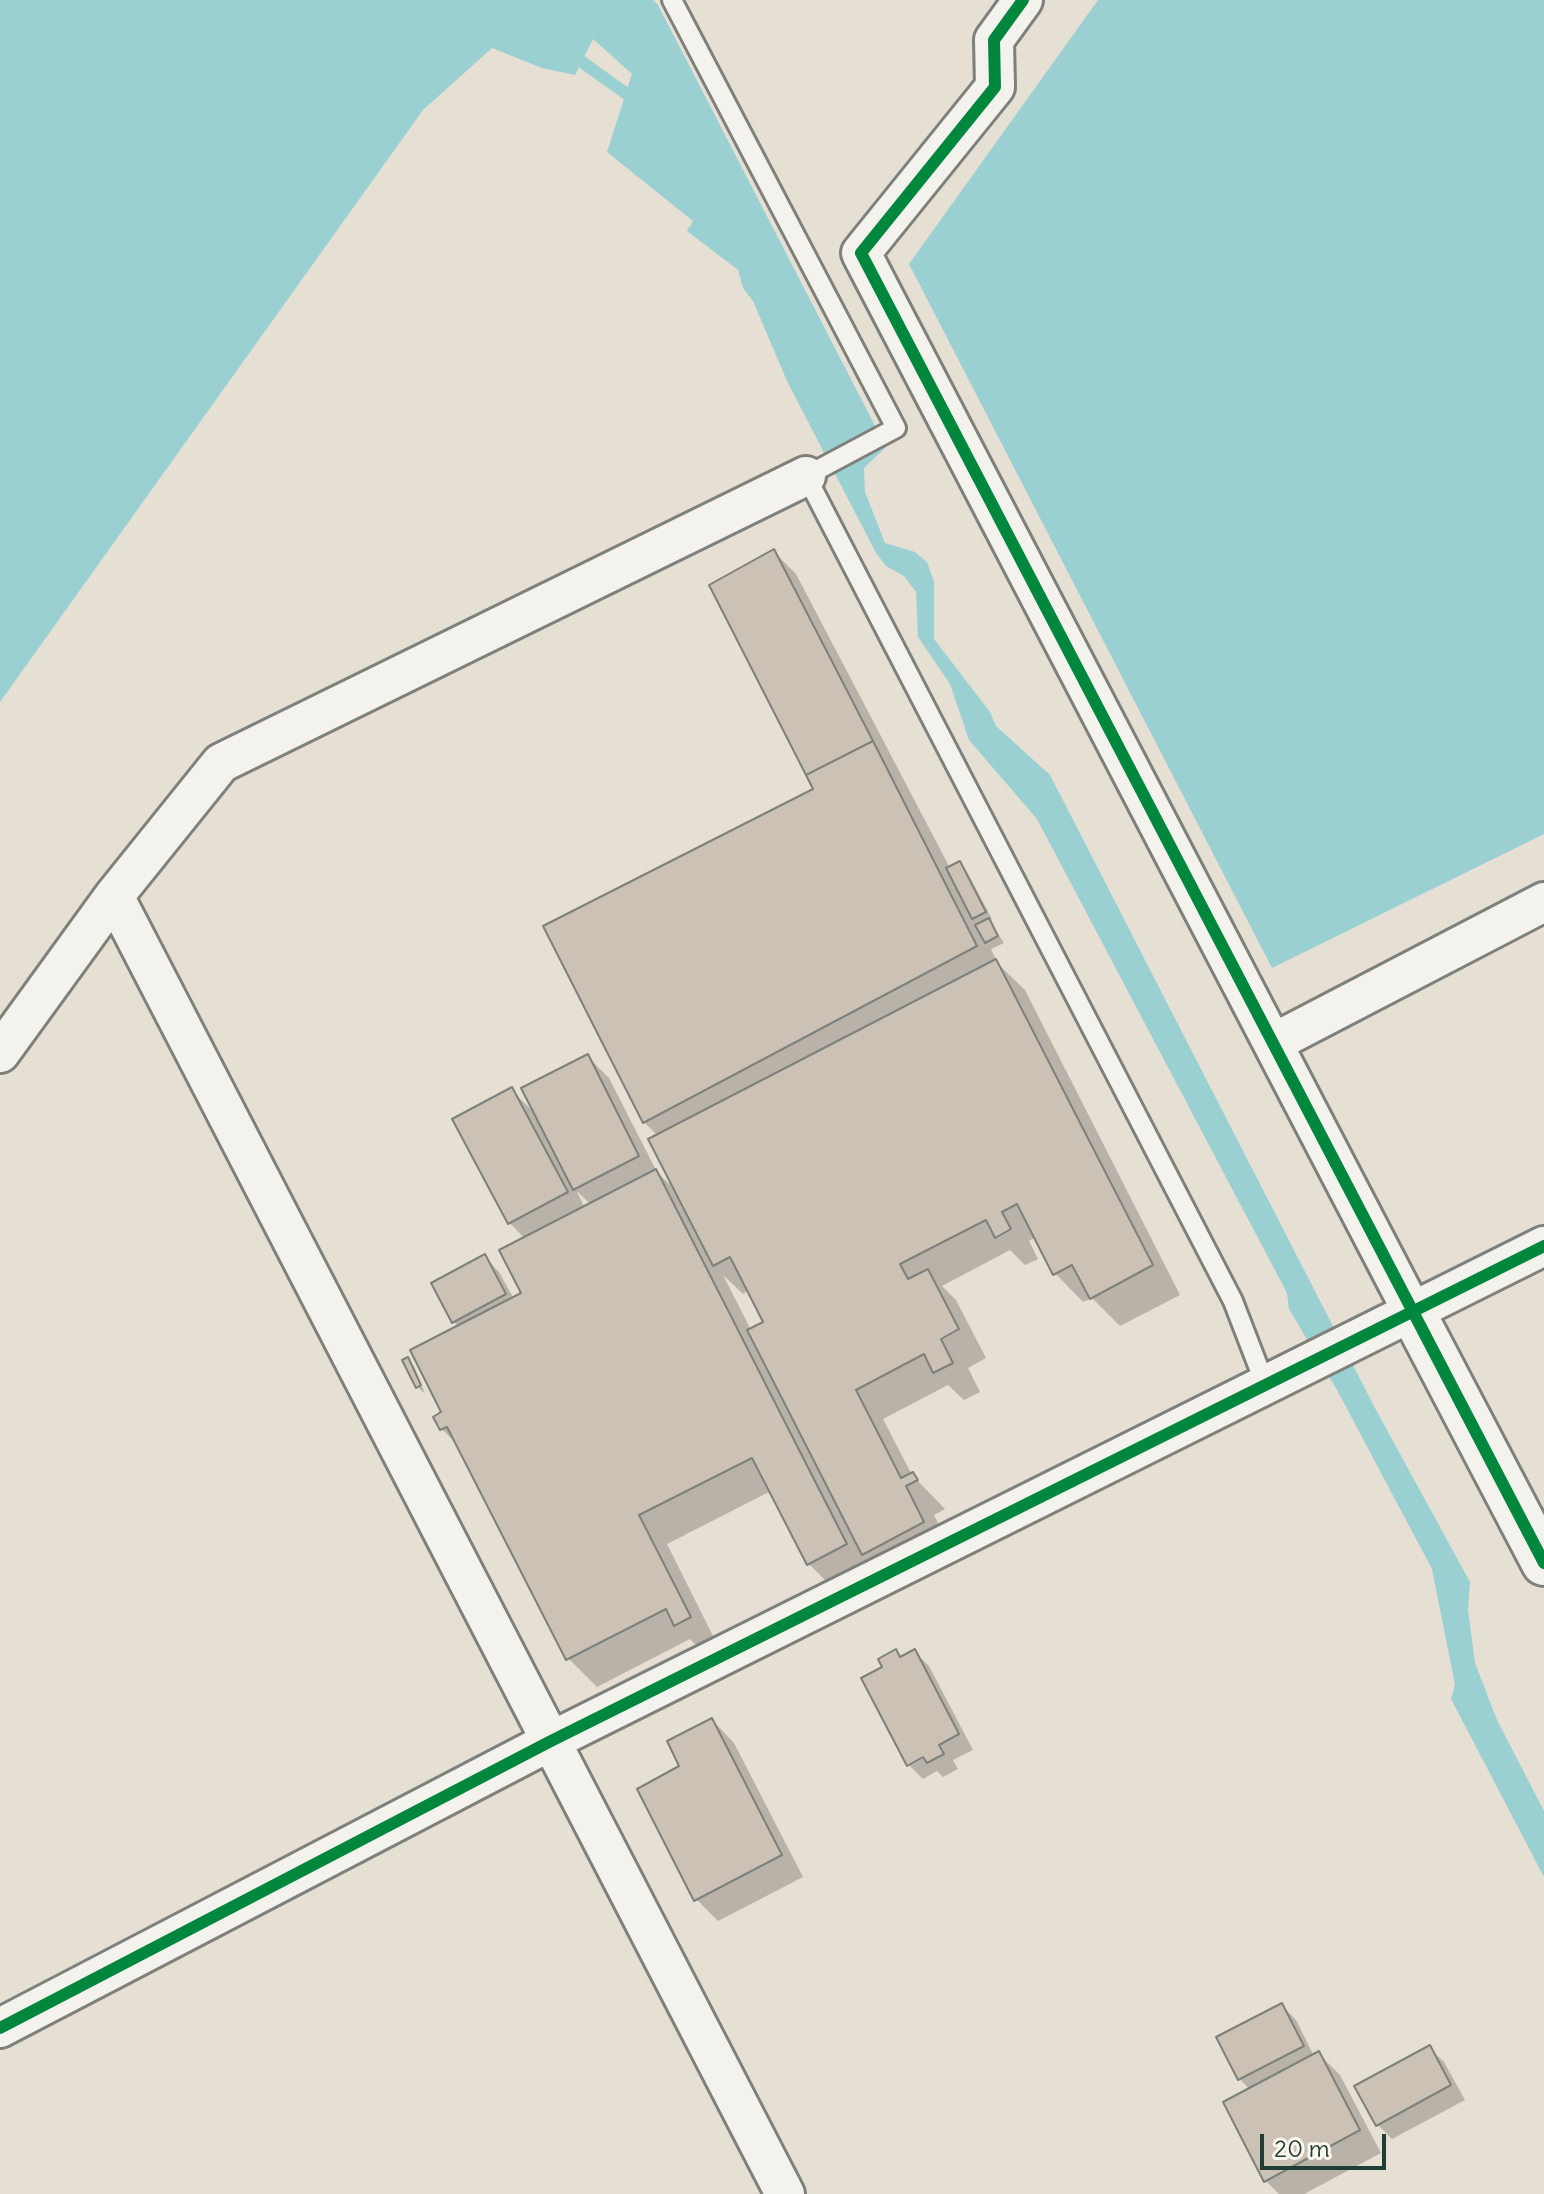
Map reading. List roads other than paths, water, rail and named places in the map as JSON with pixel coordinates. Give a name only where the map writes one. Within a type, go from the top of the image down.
[{"type":"street","points":[[1023,0],[994,40],[995,87],[861,253],[1544,1563]]},
{"type":"street","points":[[0,1053],[114,896],[221,763],[806,476]]},
{"type":"street","points":[[114,896],[785,2194]]},
{"type":"street","points":[[1275,1042],[1544,902]]},
{"type":"street","points":[[0,2028],[551,1741],[1544,1246]]},
{"type":"lane","points":[[672,0],[896,428],[806,476],[1233,1301],[1269,1382]]},
{"type":"water","points":[[0,0],[653,0],[658,5],[886,447],[864,468],[865,492],[885,543],[915,552],[927,562],[934,582],[934,639],[990,712],[996,726],[1050,775],[1376,1410],[1470,1582],[1468,1610],[1475,1663],[1497,1720],[1544,1811],[1544,1877],[1451,1699],[1455,1685],[1432,1569],[1337,1390],[1289,1309],[1287,1293],[1037,819],[969,740],[950,684],[918,637],[916,592],[904,576],[886,566],[876,553],[787,381],[753,301],[743,288],[738,270],[687,231],[693,221],[607,152],[632,74],[593,39],[575,75],[542,68],[492,48],[423,110],[0,702]]},
{"type":"water","points":[[1098,0],[1544,0],[1544,834],[1272,968],[909,264]]},
{"type":"waterway","points":[[568,52],[638,102]]}]
